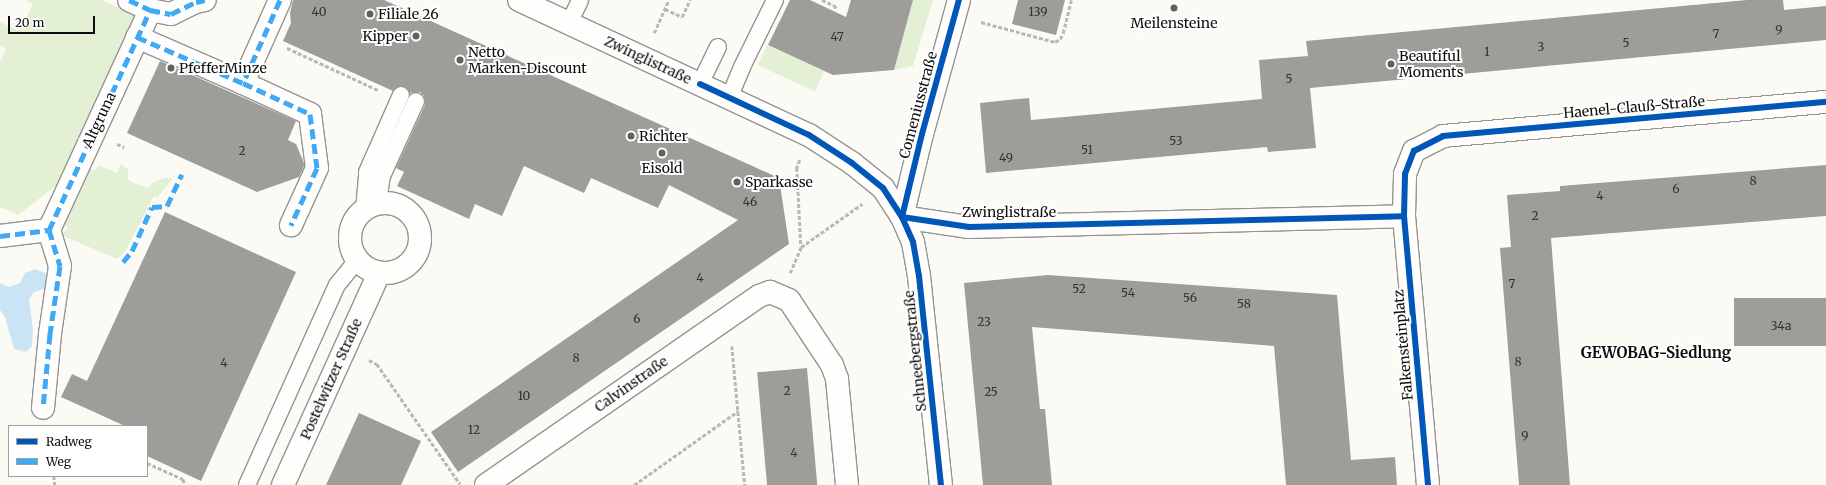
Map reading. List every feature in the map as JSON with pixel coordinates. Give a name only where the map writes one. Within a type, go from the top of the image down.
[{"type":"street","points":[[129,0],[150,10],[171,14],[196,2],[205,0]]},
{"type":"street","points":[[243,83],[280,0]]},
{"type":"street","name":"Zwinglistraße","points":[[519,0],[809,135],[852,163],[883,188],[902,217],[969,226],[1404,216]]},
{"type":"street","name":"Comeniusstraße","points":[[902,217],[924,127],[959,0]]},
{"type":"street","name":"Altgruna","points":[[49,230],[150,10]]},
{"type":"street","points":[[137,38],[243,83],[310,114],[318,168],[291,225]]},
{"type":"street","name":"Haenel-Clauß-Straße","points":[[1443,136],[1826,102]]},
{"type":"street","name":"Falkensteinplatz","points":[[1427,478],[1404,216],[1405,174],[1414,151],[1443,136]]},
{"type":"street","points":[[393,204],[407,210],[416,222],[420,236],[419,248],[413,260],[404,268],[392,273],[379,273],[367,268],[357,260],[350,241],[353,223],[371,207],[393,204]]},
{"type":"street","name":"Schneebergstraße","points":[[902,217],[912,242],[919,276],[941,485]]},
{"type":"street","points":[[0,236],[49,230],[60,266],[50,334],[43,408]]},
{"type":"street","name":"Postelwitzer Straße","points":[[283,485],[379,273]]},
{"type":"street","name":"Calvinstraße","points":[[486,485],[759,296],[770,292],[780,295]]},
{"type":"street","points":[[780,295],[789,300],[832,365],[837,378],[847,485]]},
{"type":"lane","points":[[569,23],[580,0]]},
{"type":"lane","points":[[729,98],[742,67],[775,0]]},
{"type":"lane","points":[[700,84],[718,47]]},
{"type":"lane","points":[[371,207],[408,98]]},
{"type":"lane","points":[[247,485],[337,285],[357,260]]},
{"type":"path","points":[[643,57],[669,0]]},
{"type":"path","points":[[665,9],[682,17],[690,0]]},
{"type":"path","points":[[822,0],[834,6],[836,10]]},
{"type":"path","points":[[980,22],[1055,42],[1060,39],[1063,34],[1071,0]]},
{"type":"path","points":[[263,37],[381,91]]},
{"type":"path","points":[[780,295],[801,247],[797,168],[809,135]]},
{"type":"path","points":[[801,247],[883,188]]},
{"type":"path","points":[[729,317],[745,485]]},
{"type":"path","points":[[344,350],[377,364],[460,485]]},
{"type":"path","points":[[634,485],[738,411]]},
{"type":"path","points":[[148,463],[183,479],[185,485]]},
{"type":"green space","points":[[25,0],[102,0],[135,16],[57,185],[18,215],[0,207],[0,62],[6,49],[0,46],[0,22],[20,31],[33,4]]},
{"type":"green space","points":[[913,0],[933,0],[913,66],[894,70]]},
{"type":"green space","points":[[767,45],[824,72],[815,92],[758,65]]},
{"type":"green space","points":[[121,164],[128,169],[128,179],[131,182],[148,188],[154,182],[164,178],[173,178],[157,198],[154,196],[125,252],[117,259],[61,235],[68,228],[63,224],[88,170],[95,170],[98,165],[117,173]]},
{"type":"water","points":[[35,269],[45,273],[49,282],[44,289],[34,292],[29,299],[33,330],[32,346],[26,352],[14,349],[5,317],[0,310],[0,283],[9,287],[20,283],[25,273]]},
{"type":"building","points":[[293,0],[384,0],[779,178],[789,244],[458,472],[431,432],[738,220],[669,185],[658,208],[591,178],[584,193],[524,166],[502,216],[475,204],[469,219],[397,186],[404,172],[396,168],[425,105],[424,96],[420,92],[410,93],[404,86],[400,86],[393,91],[283,41],[291,23],[290,13]]},
{"type":"building","points":[[790,0],[810,0],[846,17],[851,0],[913,0],[894,70],[833,75],[768,45]]},
{"type":"building","points":[[1018,0],[1065,0],[1056,35],[1012,24]]},
{"type":"building","points":[[1747,0],[1783,0],[1784,10],[1826,6],[1826,40],[1310,88],[1316,148],[1268,152],[1267,147],[986,173],[980,103],[1029,98],[1031,120],[1262,99],[1259,60],[1308,56],[1306,41]]},
{"type":"building","points":[[160,61],[296,121],[288,140],[296,144],[304,163],[299,177],[257,192],[127,133]]},
{"type":"building","points":[[1826,165],[1826,216],[1551,238],[1570,485],[1519,485],[1500,248],[1511,247],[1507,195],[1560,191],[1560,186]]},
{"type":"building","points":[[165,212],[296,272],[201,481],[148,456],[148,425],[123,425],[61,397],[72,374],[87,381]]},
{"type":"building","points":[[1048,275],[1337,295],[1351,460],[1395,457],[1397,485],[1286,485],[1274,346],[1032,327],[1040,409],[1045,409],[1052,485],[983,485],[964,283]]},
{"type":"building","points":[[1734,298],[1826,298],[1826,346],[1734,346]]},
{"type":"building","points":[[807,368],[817,485],[767,485],[757,372]]},
{"type":"building","points":[[359,413],[421,441],[401,485],[326,485]]},
{"type":"marked path","points":[[129,0],[150,10],[171,14],[196,2],[205,0]]},
{"type":"marked path","points":[[280,0],[243,83],[310,114],[317,168],[291,225]]},
{"type":"marked path","points":[[49,230],[150,10]]},
{"type":"marked path","points":[[137,37],[243,83]]},
{"type":"marked path","points":[[123,262],[132,251],[152,207],[167,206],[182,174]]},
{"type":"marked path","points":[[0,236],[49,230],[60,266],[50,334],[43,408]]},
{"type":"cycle path","points":[[902,217],[922,134],[959,0]]},
{"type":"cycle path","points":[[700,84],[809,135],[852,163],[883,188],[902,217],[913,242],[919,276],[941,485]]},
{"type":"cycle path","points":[[1428,485],[1404,216],[1405,174],[1414,151],[1443,136],[1826,102]]},
{"type":"cycle path","points":[[902,217],[969,227],[1404,216]]},
{"type":"place","name":"Meilensteine","points":[[1174,8]]},
{"type":"place","name":"Filiale 26","points":[[370,14]]},
{"type":"place","name":"Kipper","points":[[416,36]]},
{"type":"place","name":"Netto Marken-Discount","points":[[460,60]]},
{"type":"place","name":"Beautiful Moments","points":[[1391,64]]},
{"type":"place","name":"PfefferMinze","points":[[171,68]]},
{"type":"place","name":"Richter","points":[[631,136]]},
{"type":"place","name":"Eisold","points":[[662,153]]},
{"type":"place","name":"Sparkasse","points":[[737,182]]},
{"type":"district","name":"GEWOBAG-Siedlung","points":[[1656,353]]}]
